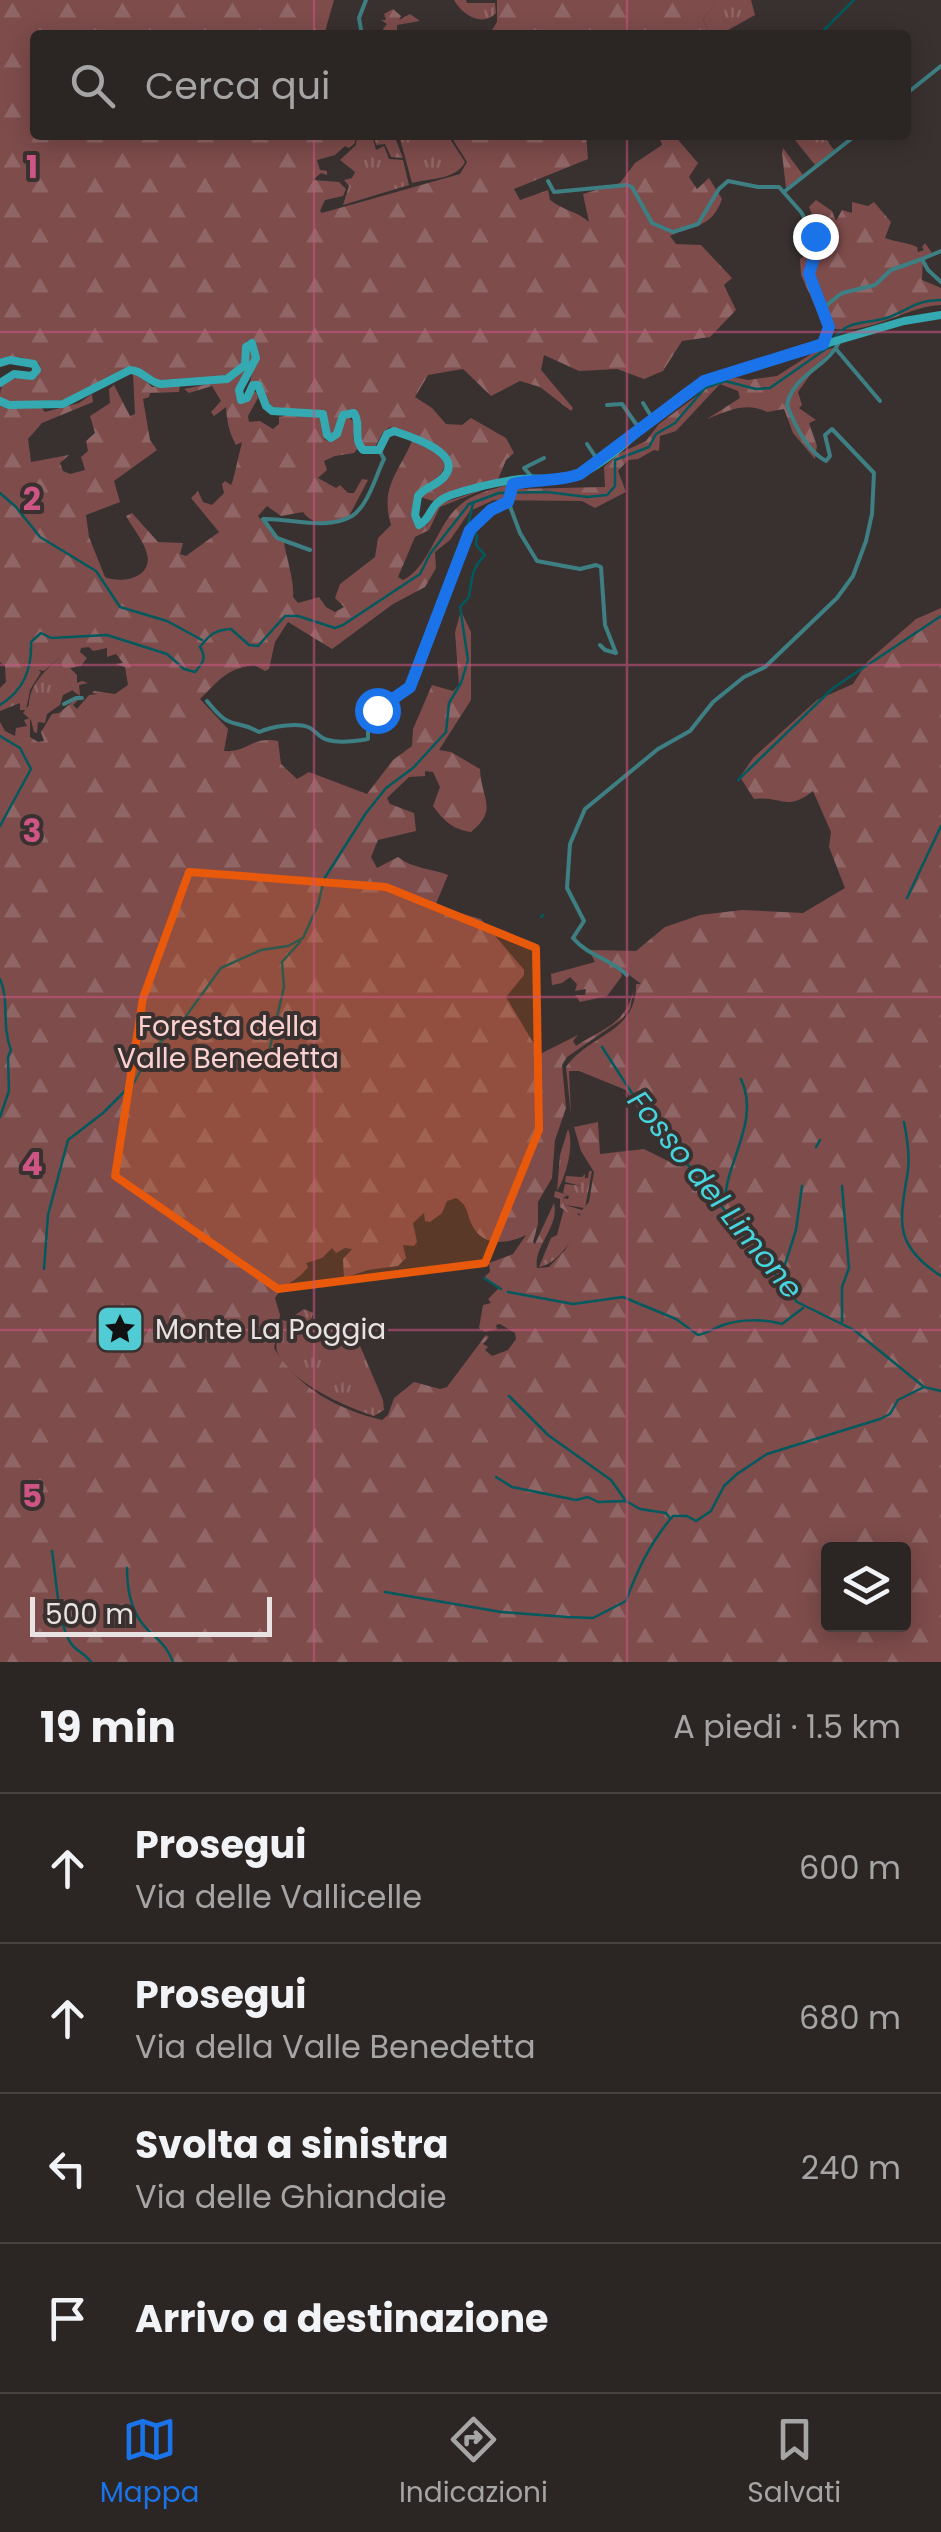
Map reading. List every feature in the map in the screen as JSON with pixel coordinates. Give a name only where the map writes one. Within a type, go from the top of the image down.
[{"type":"main road","points":[[0,401],[9,405],[64,404],[130,370],[162,384],[227,379],[245,365],[246,347],[252,342],[256,358],[239,390],[242,400],[248,398],[253,385],[258,385],[272,411],[324,414],[331,438],[337,434],[343,415],[352,412],[358,419],[356,438],[361,448],[378,450],[387,434],[394,431],[446,457],[446,474],[418,496],[415,516],[419,524],[426,521],[432,506],[441,499],[531,479],[568,478],[599,462],[704,381],[904,321],[941,315]]},
{"type":"main road","points":[[0,363],[23,361],[34,364],[37,370],[32,376],[9,376],[0,383]]},
{"type":"street","points":[[361,30],[359,18],[366,0]]},
{"type":"street","points":[[911,90],[941,66]]},
{"type":"street","points":[[785,191],[850,140]]},
{"type":"street","points":[[548,181],[554,192],[628,185],[652,223],[673,232],[698,224],[728,181],[785,191],[818,241],[809,274],[833,343],[880,401]]},
{"type":"street","points":[[823,308],[842,293],[875,285],[891,270],[941,251]]},
{"type":"street","points":[[922,258],[941,282]]},
{"type":"street","points":[[627,976],[573,938],[584,921],[567,892],[573,833],[585,809],[608,787],[658,749],[690,731],[713,702],[769,663],[825,610],[853,576],[870,525],[874,473],[832,429],[825,435],[830,456],[826,461],[820,460],[799,434],[787,405],[797,384],[833,343]]},
{"type":"street","points":[[643,403],[654,420]]},
{"type":"street","points":[[608,405],[622,404],[641,431]]},
{"type":"street","points":[[587,444],[599,462]]},
{"type":"street","points":[[310,550],[277,538],[263,519],[322,523],[352,516],[368,494],[384,459],[378,450]]},
{"type":"street","points":[[544,458],[524,468],[531,479],[510,488],[509,500],[520,533],[537,561],[580,569],[601,567],[605,625],[616,652],[600,646]]},
{"type":"street","points":[[207,701],[223,721],[238,727],[259,732],[298,725],[332,742],[368,740],[368,724],[377,710],[410,687],[470,530],[491,510],[509,500]]},
{"type":"street","points":[[64,704],[82,698]]},
{"type":"highlighted area","points":[[189,872],[386,887],[536,948],[539,1130],[485,1263],[278,1289],[115,1176],[143,998]]},
{"type":"green space","points":[[0,0],[334,0],[325,30],[30,30],[30,140],[355,140],[349,148],[345,146],[335,155],[317,160],[320,170],[327,171],[327,175],[321,173],[313,180],[339,182],[346,189],[343,196],[325,200],[322,213],[460,174],[467,162],[453,140],[586,140],[588,159],[514,189],[520,200],[548,190],[550,200],[589,222],[583,194],[620,183],[635,163],[662,145],[660,140],[678,140],[698,163],[689,177],[697,189],[709,178],[722,199],[707,221],[670,236],[676,244],[701,245],[732,278],[724,285],[736,310],[710,337],[682,341],[663,371],[644,379],[617,369],[579,371],[544,355],[541,370],[573,408],[571,411],[540,387],[520,381],[491,396],[463,369],[428,375],[415,397],[446,424],[462,425],[471,418],[506,438],[514,453],[506,460],[497,482],[433,501],[420,497],[451,463],[449,456],[440,448],[390,427],[374,449],[363,448],[355,413],[348,410],[341,413],[331,435],[323,412],[278,410],[258,385],[250,383],[257,356],[254,339],[247,341],[241,365],[225,377],[152,380],[136,368],[66,400],[7,402],[0,398],[7,381],[37,377],[40,368],[39,363],[20,357],[0,360]]},
{"type":"green space","points":[[454,0],[495,3],[496,13],[485,19],[473,18]]},
{"type":"green space","points":[[497,0],[716,3],[703,19],[708,30],[492,30],[497,22]]},
{"type":"green space","points":[[712,0],[751,0],[755,15],[728,30],[708,30],[703,19],[715,4]]},
{"type":"green space","points":[[393,9],[401,16],[399,20],[410,14],[420,21],[397,25],[397,30],[384,30],[387,24],[381,20],[386,20],[384,14]]},
{"type":"green space","points":[[356,140],[373,140],[376,150],[384,146],[389,159],[403,160],[409,185],[343,205],[349,186],[344,180],[352,178],[355,172],[340,160]]},
{"type":"green space","points":[[375,140],[396,140],[403,158],[391,157],[385,144],[376,145]]},
{"type":"green space","points":[[400,140],[451,140],[465,162],[461,168],[449,175],[412,183]]},
{"type":"green space","points":[[795,140],[827,140],[834,150],[815,165]]},
{"type":"green space","points":[[783,148],[803,175],[786,188],[782,153]]},
{"type":"green space","points":[[816,200],[832,211],[836,221],[842,210],[852,213],[852,202],[868,206],[874,202],[891,222],[885,238],[917,247],[918,252],[924,250],[925,243],[932,253],[923,258],[922,280],[941,288],[941,305],[854,329],[824,326],[801,275],[800,259],[818,247],[806,217],[812,214],[809,207]]},
{"type":"green space","name":"Foresta della Valle Benedetta","points":[[834,348],[798,392],[802,405],[799,408],[816,420],[809,423],[817,446],[815,459],[793,433],[784,409],[767,412],[744,407],[707,419],[740,398],[738,391],[720,384],[676,431],[660,436],[659,451],[628,460],[618,471],[626,492],[595,508],[582,501],[494,500],[470,511],[450,540],[435,552],[436,568],[425,587],[393,604],[332,649],[288,622],[275,642],[269,669],[254,665],[236,670],[200,699],[228,729],[224,751],[278,741],[281,764],[297,779],[309,772],[367,794],[393,760],[412,746],[413,729],[432,685],[453,691],[459,685],[455,632],[461,611],[471,632],[471,700],[439,750],[451,752],[480,769],[486,803],[484,817],[471,832],[449,824],[433,806],[440,787],[433,772],[425,771],[425,776],[409,777],[387,798],[390,804],[414,813],[416,831],[378,840],[371,857],[377,868],[398,857],[448,875],[435,906],[481,919],[524,970],[506,997],[540,1054],[578,1035],[573,1041],[576,1046],[612,1024],[625,1010],[634,989],[630,1009],[622,1019],[567,1057],[562,1065],[566,1108],[555,1140],[552,1178],[538,1202],[533,1242],[554,1203],[553,1220],[537,1260],[537,1268],[549,1267],[565,1250],[582,1218],[579,1213],[574,1217],[560,1207],[555,1191],[568,1195],[563,1198],[565,1205],[582,1210],[589,1202],[594,1172],[581,1151],[574,1127],[598,1122],[600,1154],[644,1149],[678,1166],[626,1090],[579,1071],[569,1071],[571,1115],[566,1067],[620,1023],[629,1013],[634,1000],[636,984],[641,984],[619,967],[622,976],[607,996],[580,1002],[575,995],[585,995],[586,989],[575,991],[577,984],[570,977],[552,985],[551,974],[595,962],[589,950],[636,951],[665,927],[700,915],[742,910],[803,913],[845,888],[829,847],[831,832],[813,791],[790,802],[754,799],[740,777],[753,758],[817,700],[853,684],[868,661],[916,619],[941,608],[941,1662],[0,1662],[0,722],[5,731],[15,736],[16,728],[27,726],[24,720],[30,718],[30,737],[44,741],[41,732],[52,714],[76,699],[73,705],[77,709],[89,695],[98,694],[94,691],[115,694],[128,685],[125,667],[116,664],[123,663],[116,654],[107,657],[107,648],[81,648],[87,658],[81,666],[70,668],[77,675],[77,683],[88,683],[79,685],[80,696],[73,691],[59,658],[44,671],[38,670],[41,672],[30,690],[26,710],[20,710],[20,703],[0,711],[0,688],[6,682],[5,666],[0,662],[0,405],[41,407],[45,412],[79,403],[92,394],[93,402],[42,423],[28,439],[31,462],[69,455],[60,463],[63,471],[70,474],[85,470],[81,457],[88,451],[86,441],[95,433],[90,416],[110,403],[109,389],[114,385],[130,416],[135,414],[133,374],[152,387],[180,385],[179,392],[150,393],[143,399],[150,440],[157,450],[114,481],[120,502],[86,515],[89,537],[105,577],[127,579],[141,574],[148,562],[143,544],[126,516],[132,513],[158,542],[183,543],[180,554],[186,556],[219,532],[191,498],[198,491],[203,502],[212,505],[224,493],[222,484],[225,481],[231,485],[242,442],[236,445],[226,407],[214,416],[211,412],[221,401],[212,386],[189,393],[184,389],[233,379],[245,369],[250,349],[254,352],[237,395],[238,401],[253,391],[257,393],[249,422],[260,421],[273,429],[279,424],[279,417],[321,417],[324,439],[328,441],[337,438],[342,420],[348,416],[355,424],[353,438],[358,448],[354,453],[324,461],[327,470],[318,478],[336,488],[340,485],[348,493],[354,493],[362,479],[368,480],[348,518],[318,522],[303,512],[281,516],[267,506],[258,516],[284,542],[293,597],[298,603],[319,597],[335,612],[344,607],[335,598],[340,584],[375,557],[378,538],[391,525],[389,490],[412,441],[439,454],[445,465],[413,506],[411,516],[418,528],[427,525],[439,504],[485,489],[440,507],[429,530],[415,537],[398,577],[403,580],[420,566],[452,513],[471,497],[511,484],[516,489],[605,487],[604,467],[618,454],[646,441],[659,424],[715,382],[732,377],[748,380],[777,376],[816,351]],"holes":[[[447,1201],[460,1201],[482,1237],[504,1242],[526,1235],[513,1254],[489,1263],[490,1272],[485,1276],[488,1282],[500,1287],[488,1299],[491,1303],[483,1305],[479,1328],[485,1332],[500,1324],[515,1333],[516,1339],[508,1350],[492,1356],[483,1344],[489,1337],[486,1335],[447,1387],[440,1389],[414,1382],[394,1398],[382,1420],[334,1403],[295,1375],[274,1348],[280,1315],[275,1298],[304,1272],[306,1263],[322,1258],[332,1248],[336,1253],[345,1248],[352,1249],[343,1259],[344,1278],[398,1266],[406,1258],[403,1245],[414,1246],[417,1242],[413,1223],[424,1213],[425,1221],[430,1222],[442,1213]]]},
{"type":"green space","points":[[59,658],[73,690],[63,695],[60,705],[47,714],[45,723],[38,722],[37,733],[23,713],[35,685]]},
{"type":"green space","points":[[568,1129],[570,1153],[557,1191],[560,1155]]},
{"type":"green space","points":[[589,1171],[585,1208],[565,1205],[563,1198],[569,1196],[563,1193],[565,1184],[582,1186],[565,1182],[566,1176],[585,1174],[588,1178]]},
{"type":"green space","points":[[564,1209],[584,1217],[560,1254],[539,1267],[551,1238],[557,1235]]},
{"type":"green space","points":[[304,1309],[313,1313],[311,1320],[317,1322],[318,1328],[344,1328],[348,1334],[355,1334],[384,1410],[374,1416],[334,1399],[292,1373],[283,1362],[277,1351],[281,1320],[286,1321]]},
{"type":"waterway","points":[[824,30],[854,0]]},
{"type":"waterway","points":[[834,339],[850,326],[941,300]]},
{"type":"waterway","points":[[0,705],[21,686],[28,670],[31,642],[41,633],[51,638],[107,635],[167,654],[184,669],[195,672],[203,660],[200,647],[221,630],[231,629],[249,645],[258,646],[285,616],[298,616],[335,628],[343,625],[420,574],[430,554],[469,504],[499,493],[607,495],[615,486],[615,460],[649,447],[656,434],[675,423],[705,388],[725,381],[756,389],[770,388],[830,346]]},
{"type":"waterway","points":[[0,493],[40,537],[96,571],[120,607],[167,621],[202,640]]},
{"type":"waterway","points":[[44,1269],[48,1215],[68,1140],[135,1081],[151,1051],[181,1023],[221,968],[261,950],[288,946],[303,938],[318,905],[324,879],[366,813],[386,788],[413,768],[446,732],[449,703],[468,660],[460,607],[469,597],[475,570],[485,555],[468,525],[473,503]]},
{"type":"waterway","points":[[738,780],[833,688],[941,616]]},
{"type":"waterway","points":[[0,736],[20,748],[31,769],[0,826]]},
{"type":"waterway","points":[[907,898],[941,826]]},
{"type":"waterway","points":[[270,1047],[284,987],[282,962],[300,942]]},
{"type":"waterway","points":[[0,979],[11,1050],[9,1091],[0,1117]]},
{"type":"waterway","name":"Fosso del Limone","points":[[602,1047],[661,1138],[714,1191],[716,1199],[743,1234],[754,1241],[797,1302],[854,1330],[924,1387],[941,1391]]},
{"type":"waterway","points":[[725,1203],[747,1111],[741,1079]]},
{"type":"waterway","points":[[904,1122],[909,1158],[903,1230],[914,1253],[941,1276]]},
{"type":"waterway","points":[[816,1147],[820,1140]]},
{"type":"waterway","points":[[781,1277],[796,1230],[802,1186]]},
{"type":"waterway","points":[[842,1186],[849,1268],[842,1287],[842,1322]]},
{"type":"waterway","points":[[484,1278],[501,1289]]},
{"type":"waterway","points":[[508,1292],[573,1304],[623,1297],[676,1319],[698,1335],[737,1322],[782,1324],[803,1308]]},
{"type":"waterway","points":[[385,1592],[501,1612],[593,1618],[626,1601],[645,1556],[673,1516],[696,1521],[711,1511],[724,1486],[767,1454],[880,1419],[890,1414],[898,1400],[924,1387]]},
{"type":"waterway","points":[[509,1396],[548,1435],[611,1480],[626,1501]]},
{"type":"waterway","points":[[496,1477],[512,1487],[576,1500],[588,1497],[598,1502],[626,1501],[669,1517]]},
{"type":"waterway","points":[[52,1551],[64,1627],[73,1646],[91,1662]]},
{"type":"waterway","points":[[127,1568],[134,1609],[173,1662]]},
{"type":"place","name":"Monte La Poggia","points":[[120,1329]]},
{"type":"route","points":[[377,710],[410,687],[470,530],[491,510],[508,502],[513,484],[580,474],[704,381],[823,344],[829,327],[809,274],[818,244],[815,236]]}]
